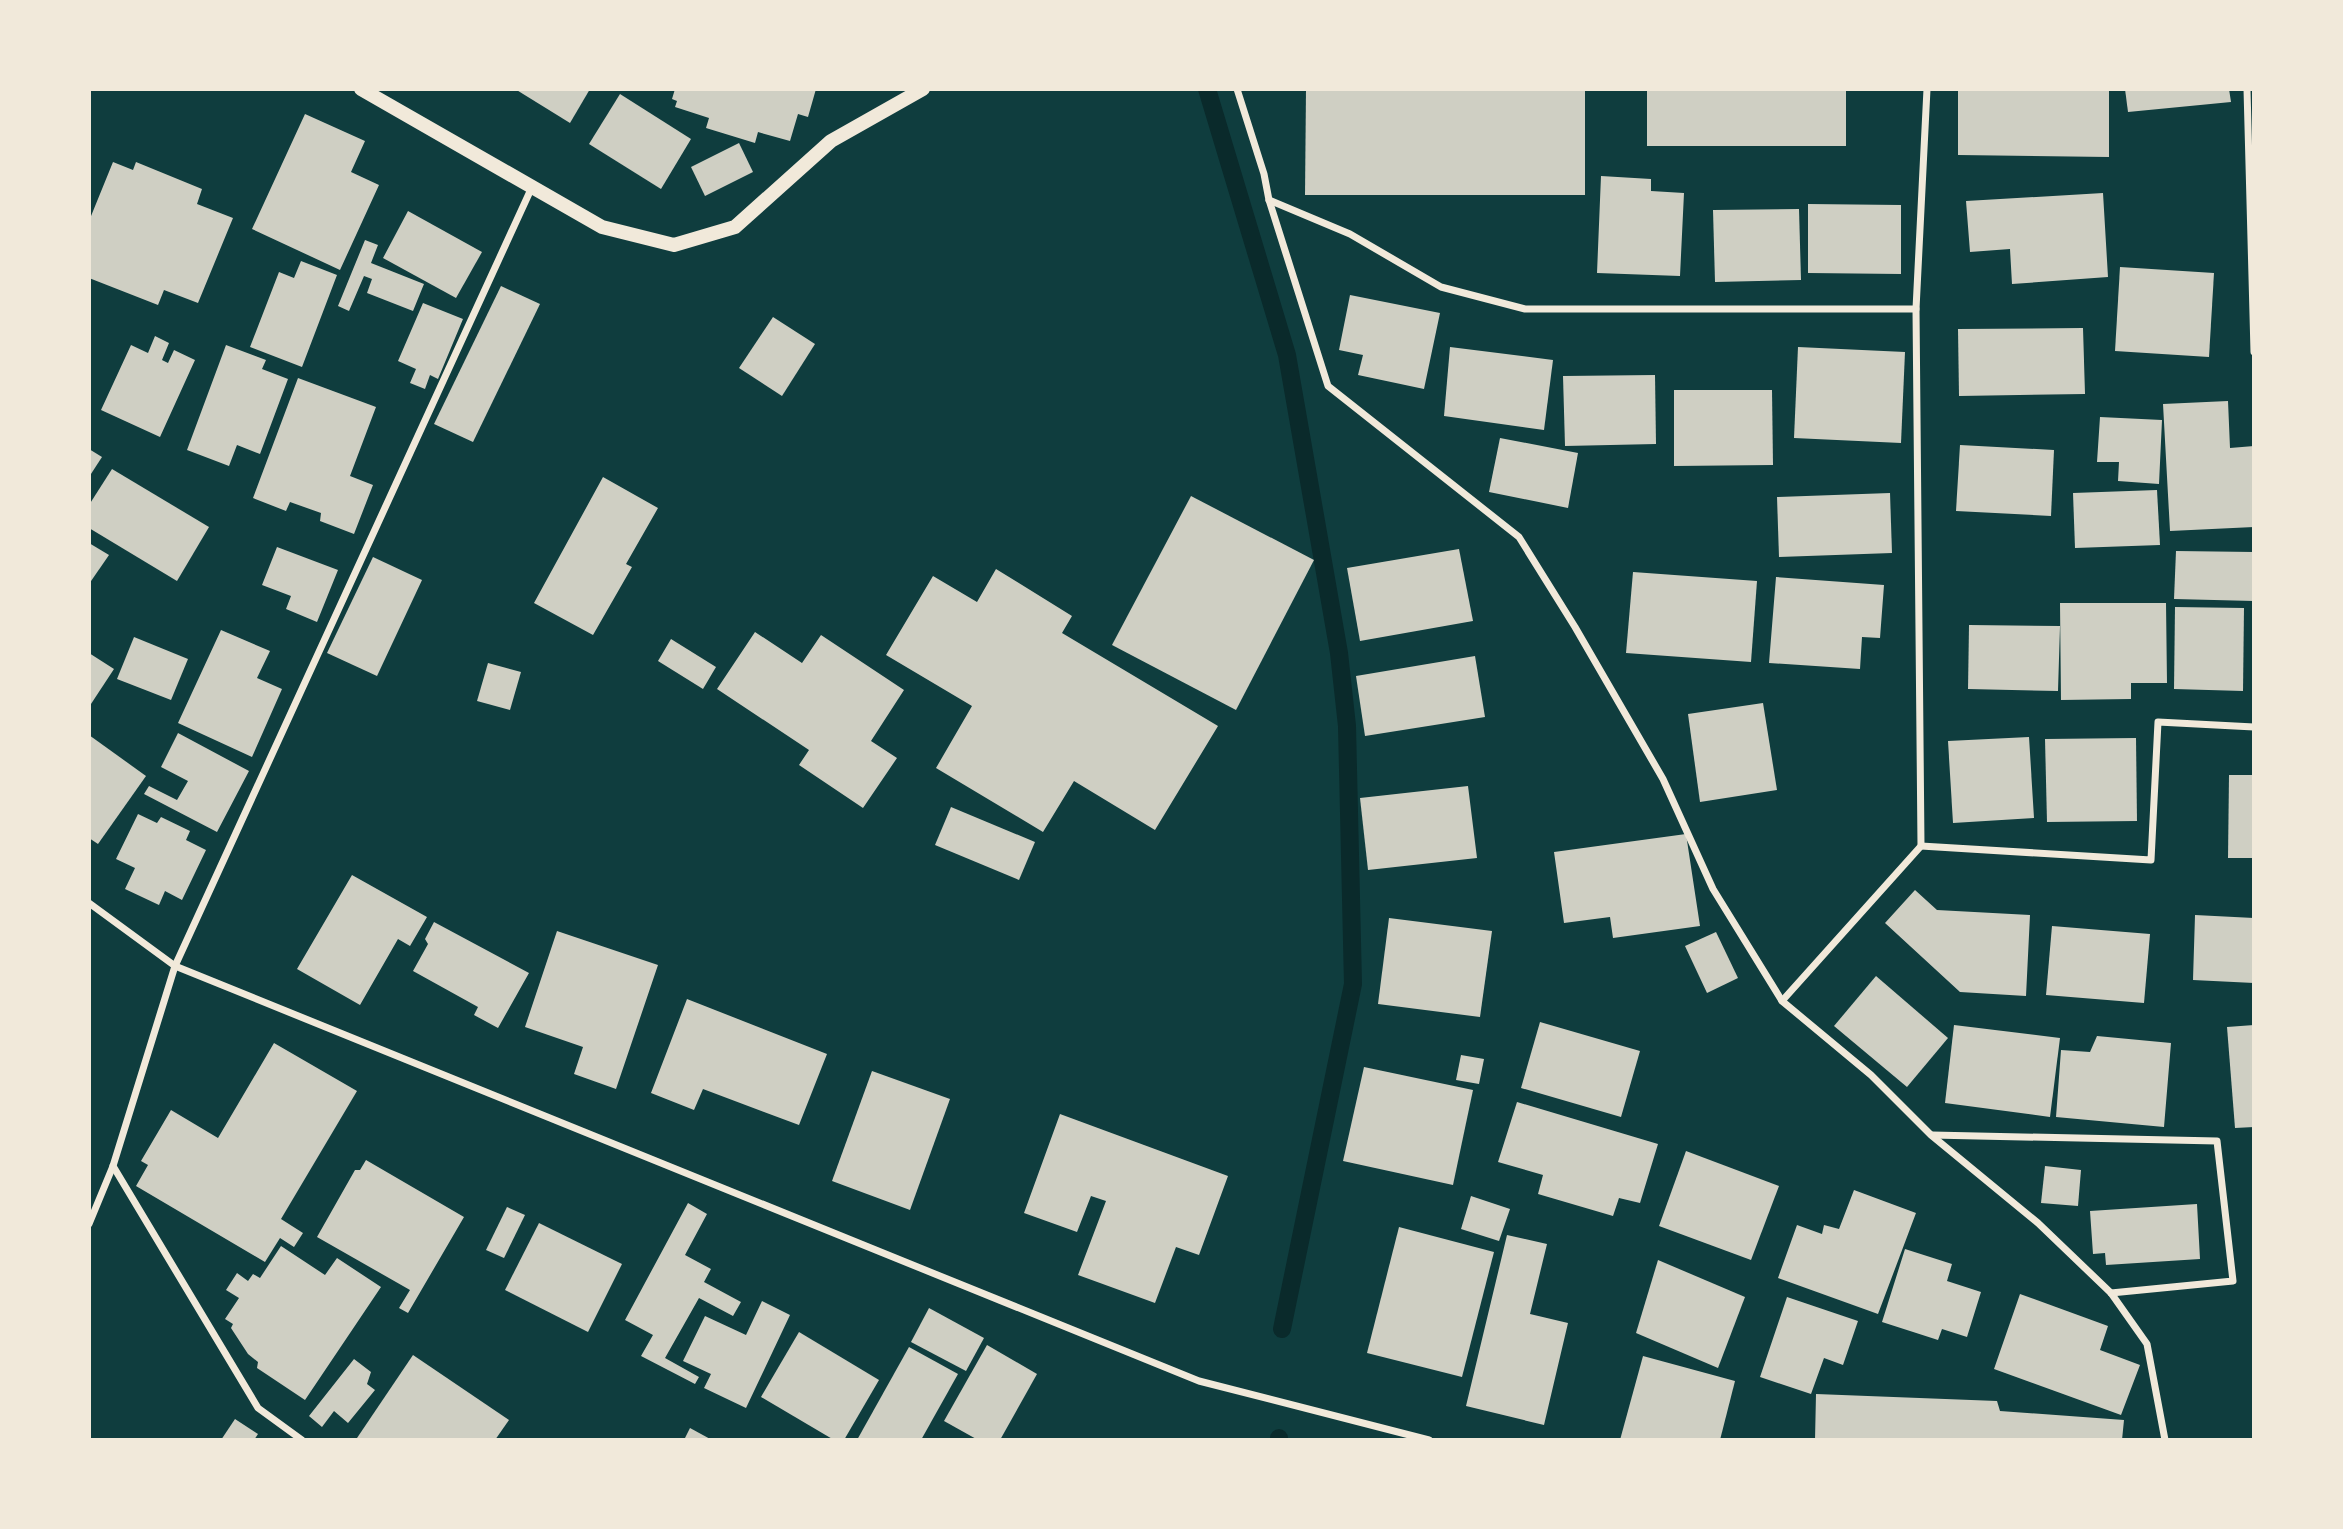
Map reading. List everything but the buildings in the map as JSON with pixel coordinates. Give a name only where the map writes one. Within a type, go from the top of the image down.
[{"type":"main road","points":[[361,89],[602,227],[674,245],[735,227],[831,141],[923,89]]},
{"type":"street","points":[[1237,89],[1328,386],[1519,537],[1656,768],[1713,889],[1782,1001],[1871,1075],[1931,1135],[2038,1223],[2111,1293],[2147,1344],[2165,1440]]},
{"type":"street","points":[[1782,1001],[1921,846],[1916,309],[1927,89]]},
{"type":"street","points":[[2247,89],[2254,352]]},
{"type":"street","points":[[89,1224],[113,1167],[175,966],[532,187]]},
{"type":"street","points":[[1269,200],[1350,234],[1441,287],[1525,309],[1916,309]]},
{"type":"street","points":[[1921,846],[2151,859],[2158,722],[2254,727]]},
{"type":"street","points":[[89,903],[175,966],[1199,1381],[1429,1440]]},
{"type":"street","points":[[1931,1135],[2217,1141],[2233,1281],[2111,1293]]},
{"type":"street","points":[[113,1167],[258,1408],[302,1440]]},
{"type":"waterway","points":[[1207,89],[1287,355],[1339,653],[1347,726],[1353,984],[1282,1329]]}]
